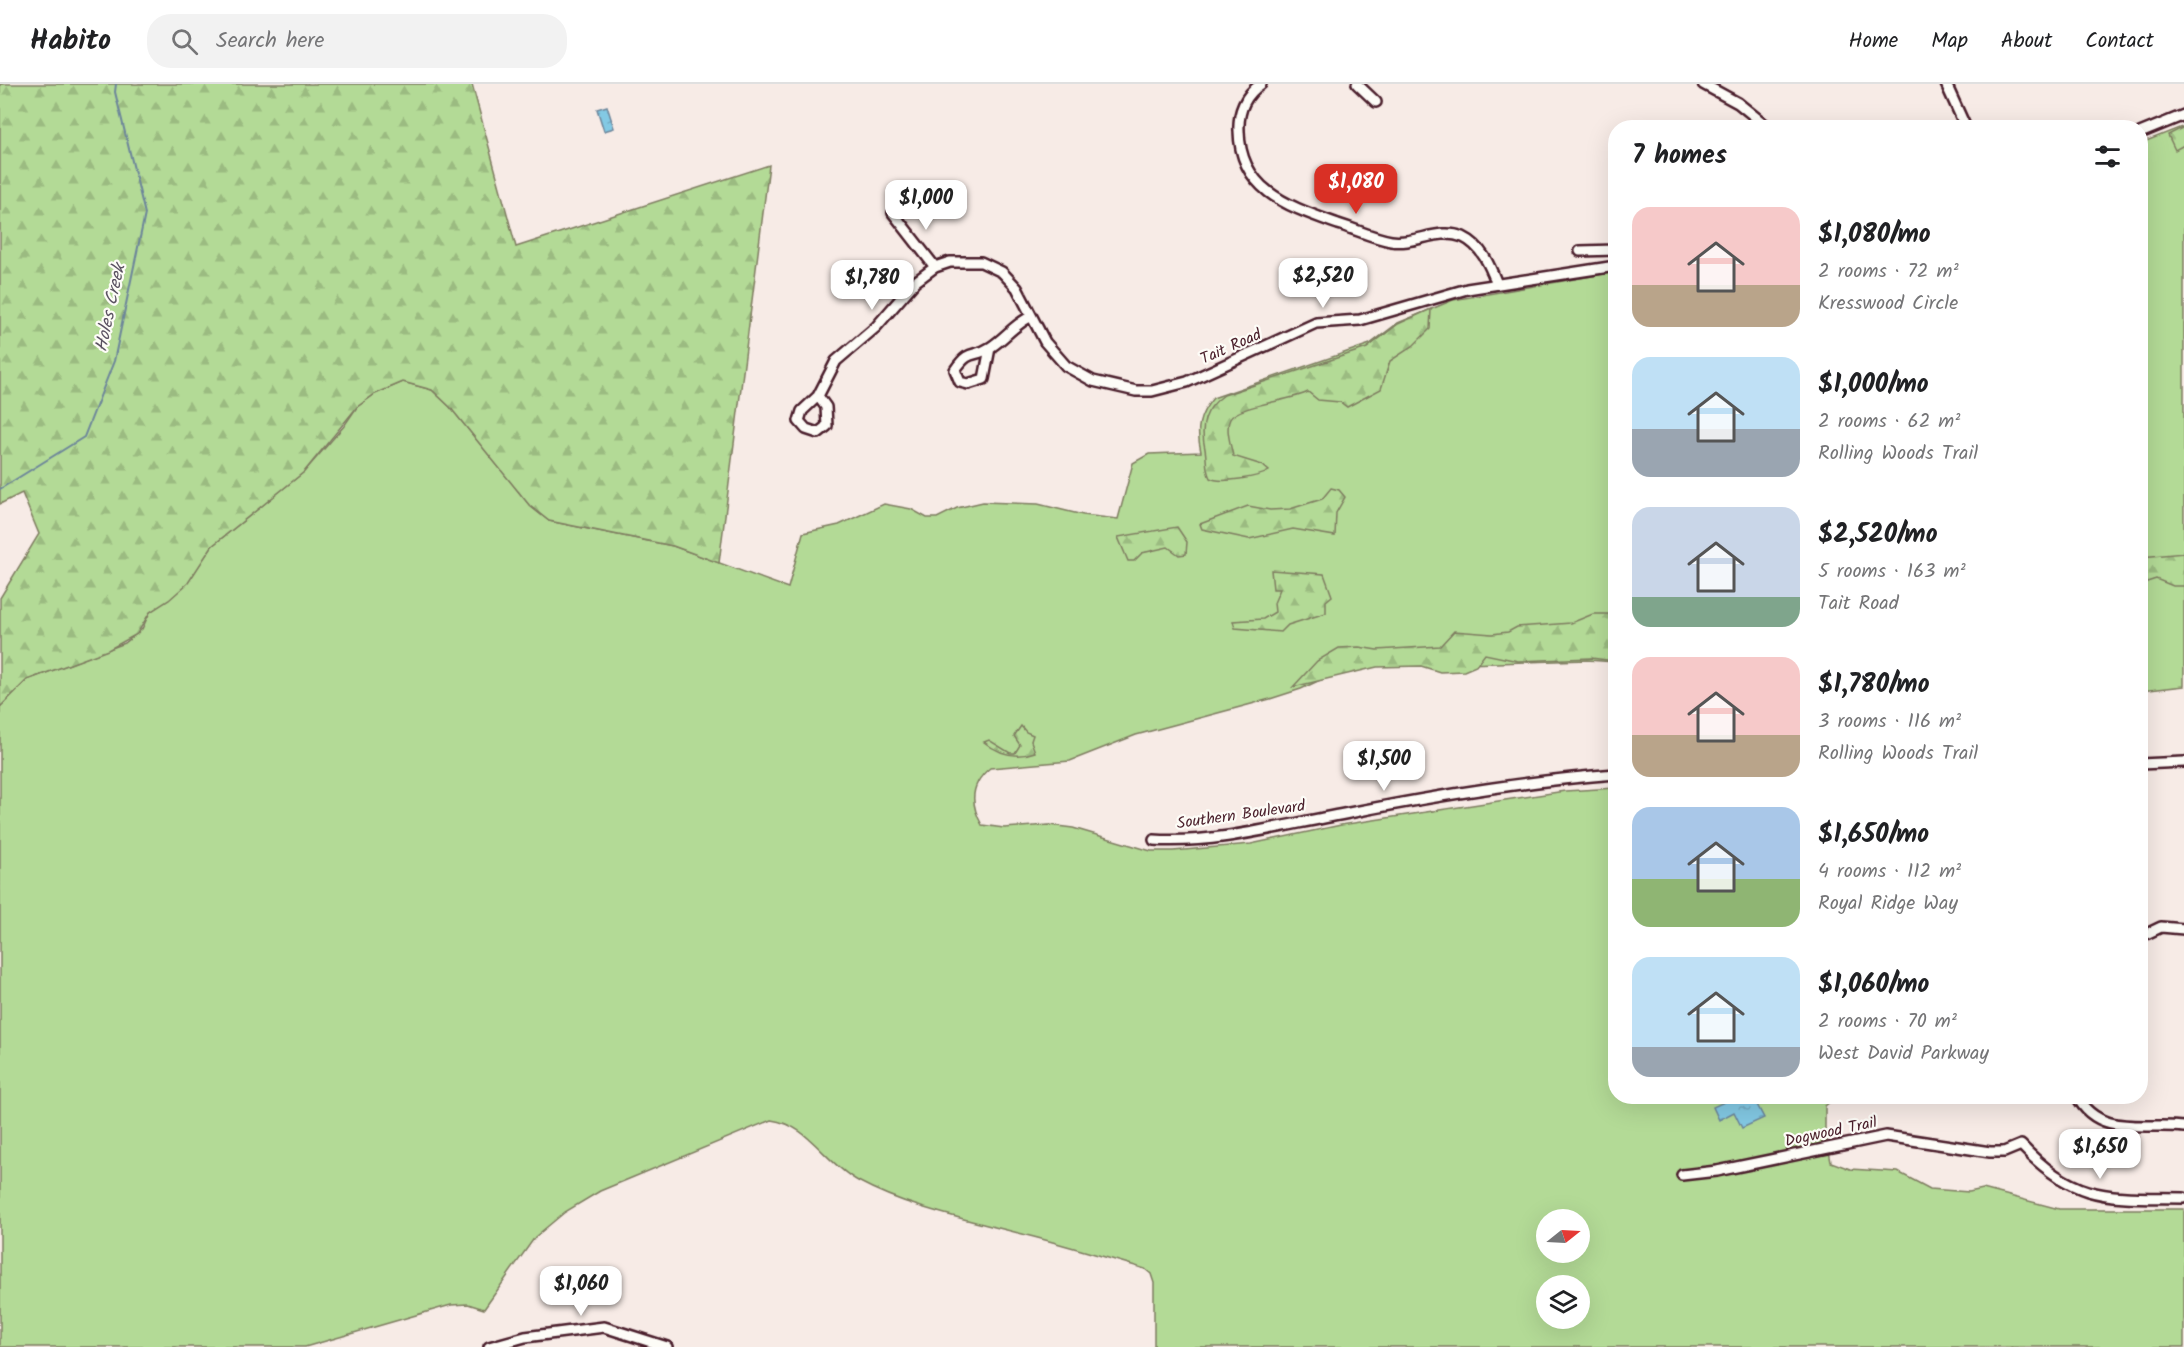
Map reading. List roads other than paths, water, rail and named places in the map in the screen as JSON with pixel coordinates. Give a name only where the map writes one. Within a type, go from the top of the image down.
[{"type":"street","points":[[1261,84],[1244,101],[1239,120],[1239,138],[1256,179],[1272,196],[1292,207],[1390,241],[1412,240],[1442,234],[1460,236],[1476,246],[1484,255],[1497,284]]},
{"type":"street","points":[[1357,84],[1376,102]]},
{"type":"street","points":[[1703,84],[1738,103],[1759,120]]},
{"type":"street","points":[[1946,84],[1962,120]]},
{"type":"street","points":[[2148,130],[2184,116]]},
{"type":"street","points":[[818,396],[836,361],[876,327],[915,282],[935,267],[893,213]]},
{"type":"street","points":[[1580,250],[1608,250]]},
{"type":"street","name":"Tait Road","points":[[935,267],[961,260],[991,266],[1017,288],[1030,317],[1045,342],[1066,366],[1093,381],[1121,390],[1152,391],[1187,382],[1316,323],[1360,320],[1467,289],[1608,267]]},
{"type":"street","points":[[990,348],[1011,328],[1030,317]]},
{"type":"street","points":[[2148,764],[2184,762]]},
{"type":"street","name":"Southern Boulevard","points":[[1154,840],[1183,840],[1232,835],[1429,798],[1537,781],[1608,775]]},
{"type":"street","points":[[2148,933],[2161,927],[2184,929]]},
{"type":"street","points":[[2084,1104],[2091,1113],[2112,1124],[2140,1128],[2184,1127]]},
{"type":"street","name":"Dogwood Trail","points":[[1682,1174],[1717,1171],[1886,1136],[1990,1152],[2004,1152],[2021,1145],[2055,1177],[2078,1189],[2116,1196],[2184,1198]]},
{"type":"street","points":[[489,1347],[525,1337],[604,1328],[667,1347]]},
{"type":"water","points":[[607,106],[614,128],[604,131],[597,109]]},
{"type":"water","points":[[1720,1104],[1757,1104],[1764,1118],[1742,1128],[1734,1112],[1719,1120],[1713,1107]]},
{"type":"waterway","name":"Holes Creek","points":[[0,489],[84,437],[114,361],[145,214],[115,92],[116,84]]}]
